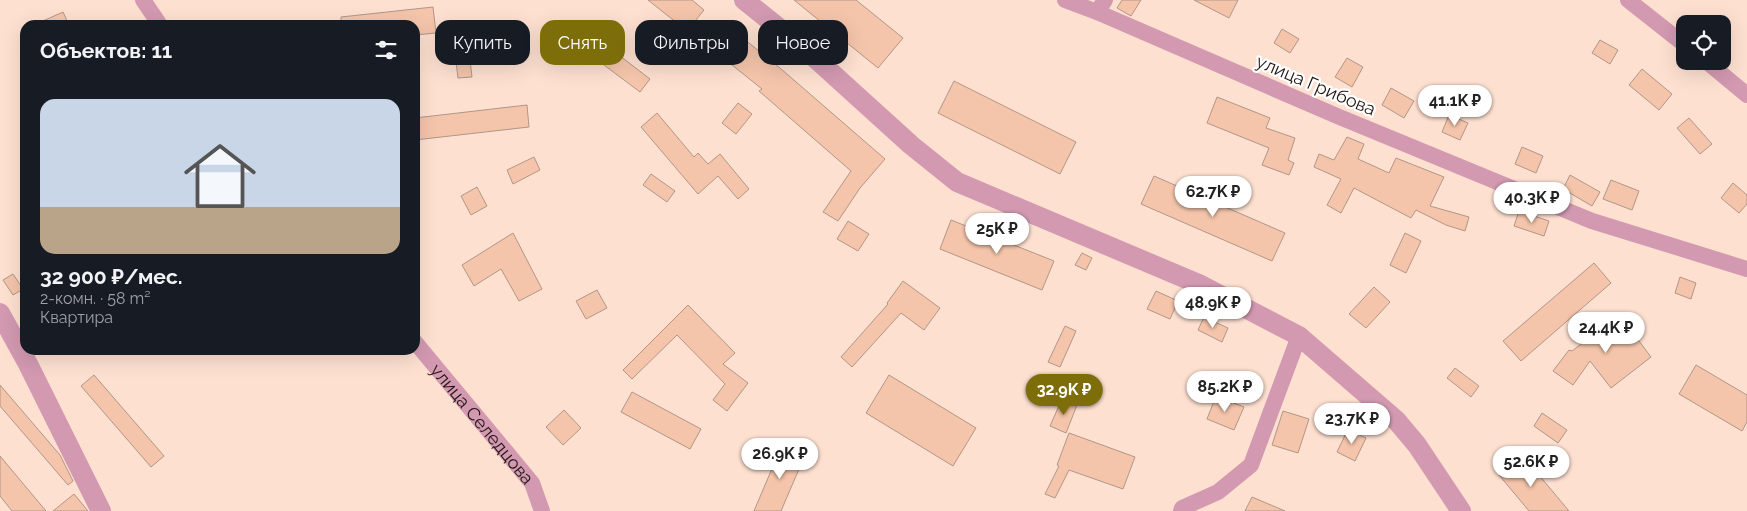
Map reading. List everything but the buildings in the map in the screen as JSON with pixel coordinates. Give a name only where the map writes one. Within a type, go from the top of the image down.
[{"type":"street","points":[[142,0],[156,20]]},
{"type":"street","points":[[744,0],[804,48],[911,145],[956,182],[1201,285],[1299,336],[1396,420],[1417,444],[1461,511]]},
{"type":"street","name":"улица Грибова","points":[[1065,0],[1101,6],[1328,112],[1592,221],[1747,269]]},
{"type":"street","points":[[1628,0],[1676,38]]},
{"type":"street","points":[[1717,70],[1747,96]]},
{"type":"street","points":[[0,314],[20,350]]},
{"type":"street","points":[[1181,511],[1182,508],[1218,492],[1251,465],[1299,336]]},
{"type":"street","name":"улица Селедцова","points":[[420,348],[532,483],[542,511]]},
{"type":"street","points":[[23,355],[101,511]]}]
